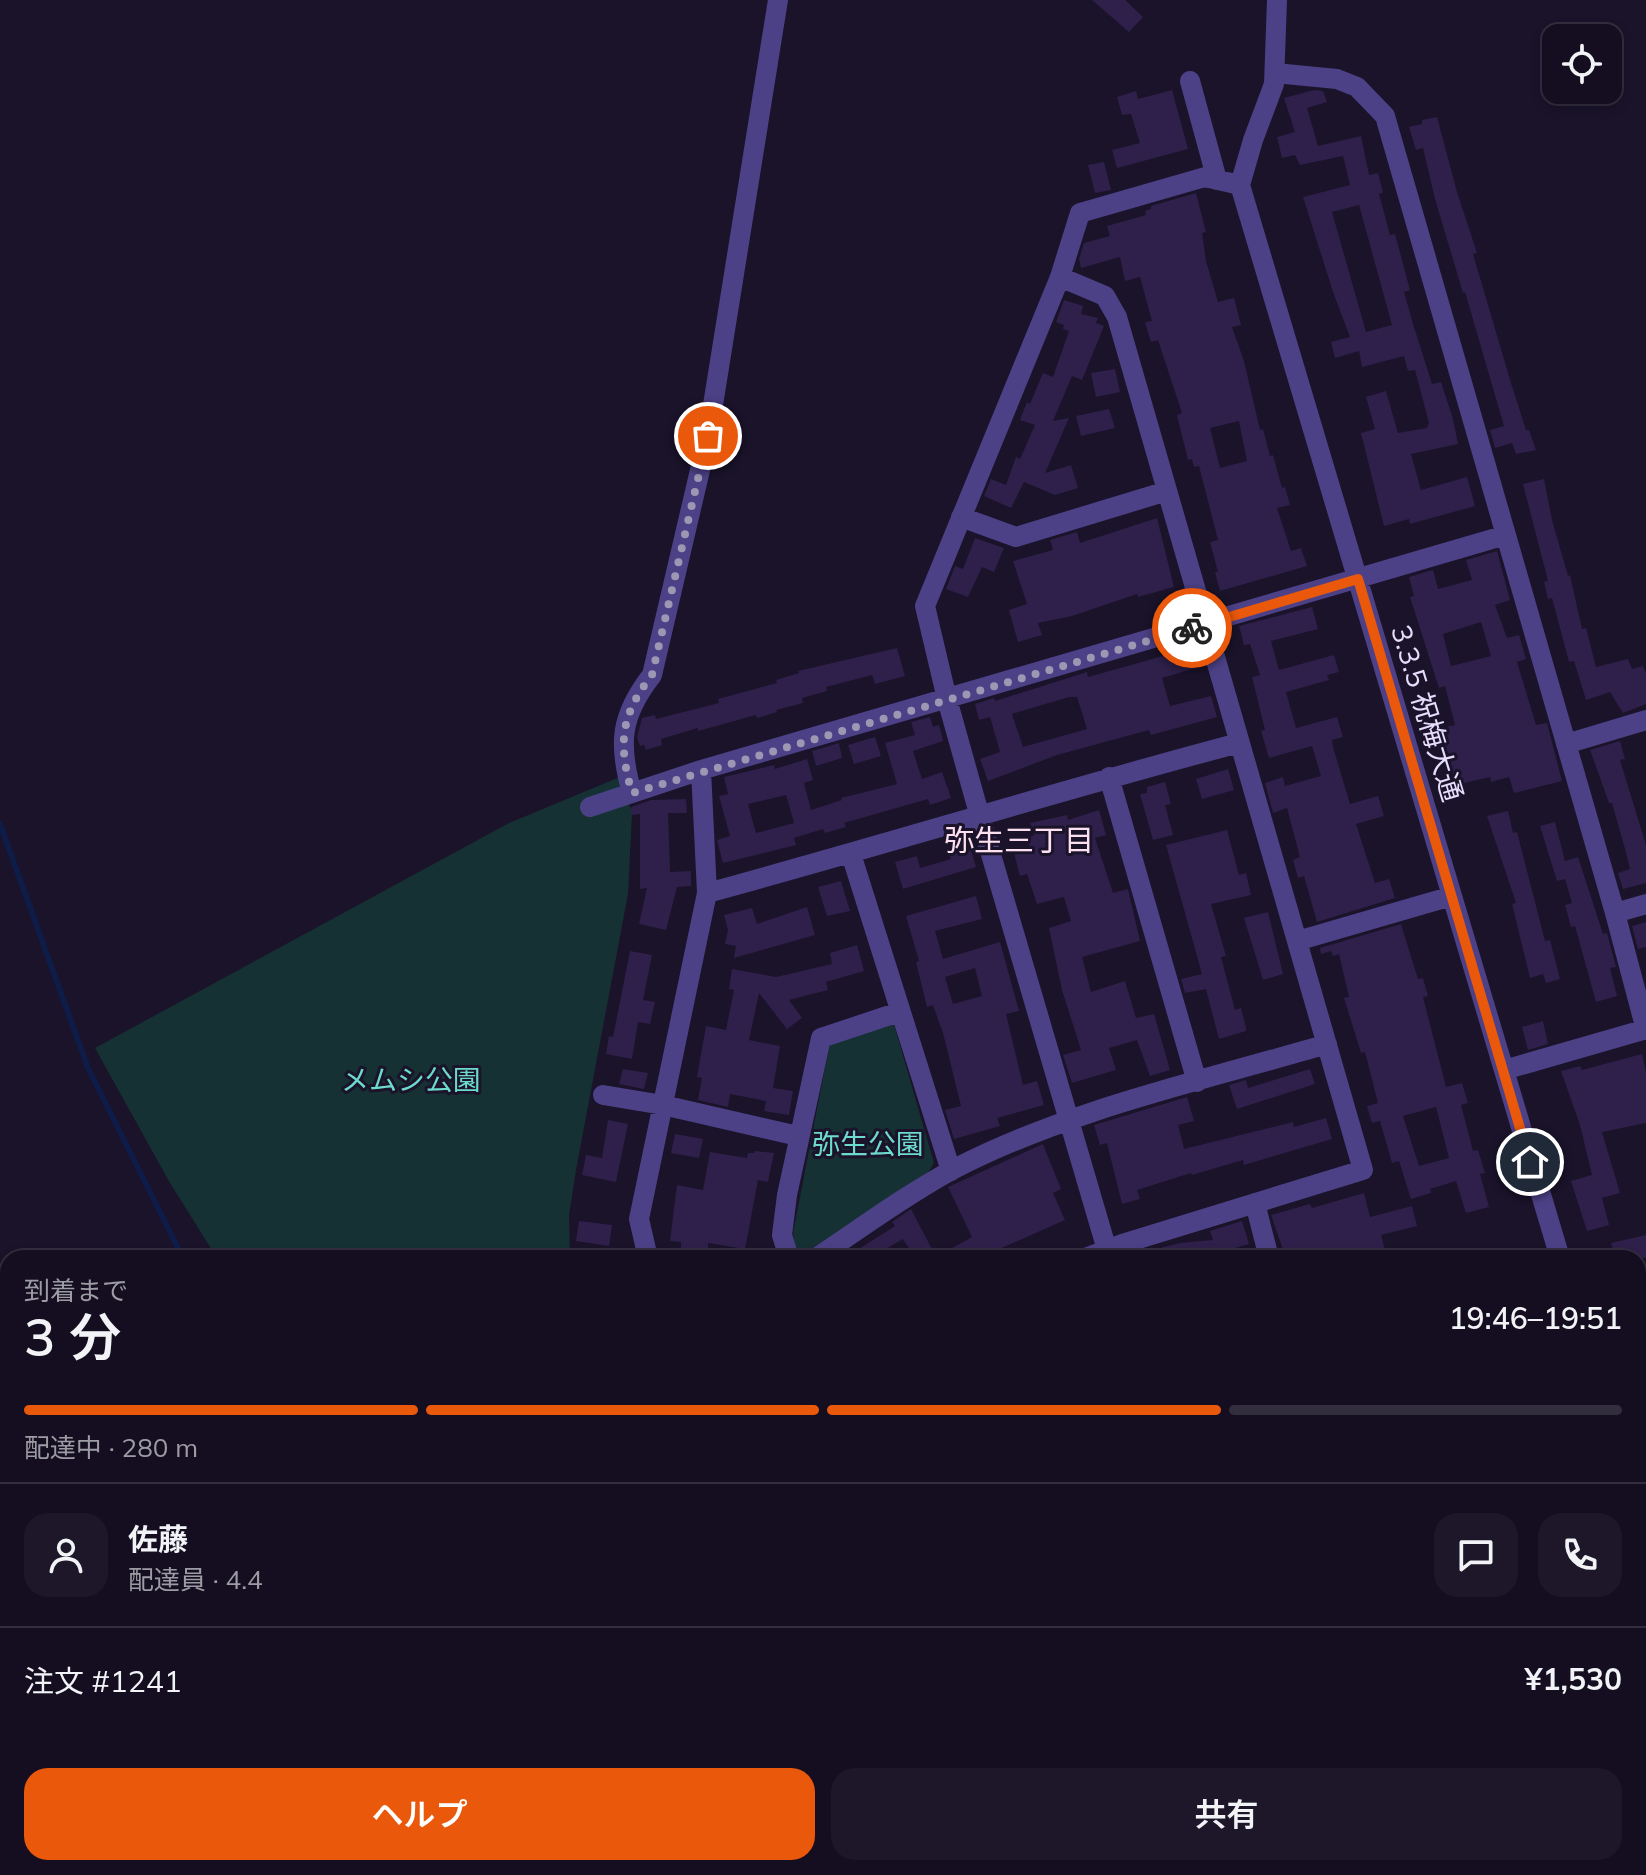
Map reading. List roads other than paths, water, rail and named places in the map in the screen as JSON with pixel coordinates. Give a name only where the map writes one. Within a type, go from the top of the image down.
[{"type":"street","points":[[632,793],[623,760],[623,736],[628,714],[638,693],[652,675],[708,436],[778,0]]},
{"type":"street","points":[[1060,277],[1105,296],[1117,317],[1363,1170],[1107,1250],[980,817],[925,606],[1060,277],[1080,213],[1205,177],[1240,185],[1274,84],[1277,0]]},
{"type":"street","points":[[1275,73],[1337,79],[1357,87],[1385,116],[1646,1029],[1504,1070]]},
{"type":"street","points":[[1190,81],[1217,180]]},
{"type":"street","name":"3.3.5 祝梅大通","points":[[1240,185],[1556,1250]]},
{"type":"street","points":[[961,517],[1016,537],[1167,491]]},
{"type":"street","points":[[590,807],[701,770],[1506,535]]},
{"type":"street","points":[[1566,744],[1646,720]]},
{"type":"street","points":[[707,893],[980,817],[1109,777],[1239,743]]},
{"type":"street","points":[[646,1250],[639,1219],[707,893],[701,770]]},
{"type":"street","points":[[1109,777],[1197,1082]]},
{"type":"street","points":[[851,854],[951,1171]]},
{"type":"street","points":[[1297,941],[1452,896]]},
{"type":"street","points":[[1615,913],[1646,904]]},
{"type":"street","points":[[787,1250],[782,1235],[798,1136],[821,1038],[899,1012]]},
{"type":"street","points":[[828,1250],[951,1171],[1019,1139],[1069,1120],[1327,1044]]},
{"type":"street","points":[[603,1095],[663,1105],[798,1136]]},
{"type":"street","points":[[1255,1203],[1267,1250]]},
{"type":"waterway","points":[[0,824],[88,1068],[179,1250]]},
{"type":"district","name":"弥生三丁目","points":[[1019,841]]},
{"type":"park label","name":"メムシ公園","points":[[411,1080]]},
{"type":"park label","name":"弥生公園","points":[[868,1144]]}]
